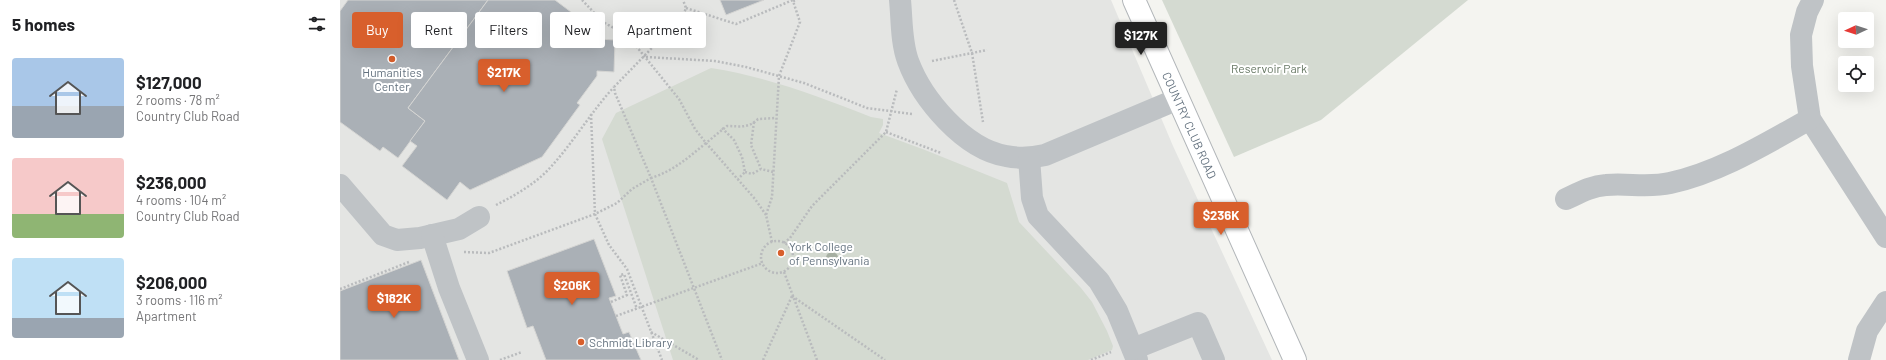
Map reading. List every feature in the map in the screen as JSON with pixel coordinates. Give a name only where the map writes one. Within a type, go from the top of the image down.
[{"type":"main road","name":"COUNTRY CLUB ROAD","points":[[1134,0],[1295,360]]},
{"type":"street","points":[[900,0],[904,46],[908,60],[925,92],[944,116],[965,136],[984,148],[1005,156],[1029,158],[1046,155],[1178,99]]},
{"type":"street","points":[[1813,0],[1807,12],[1801,35],[1802,66],[1810,119],[1886,237]]},
{"type":"street","points":[[1566,199],[1589,188],[1605,185],[1667,184],[1698,176],[1767,143],[1810,119]]},
{"type":"street","points":[[1029,158],[1032,198],[1038,216],[1099,281],[1117,311],[1128,353],[1198,323],[1214,360]]},
{"type":"street","points":[[340,185],[383,235],[397,240],[435,245],[478,217]]},
{"type":"street","points":[[435,245],[478,360]]},
{"type":"street","points":[[1859,360],[1867,331],[1886,302]]},
{"type":"path","points":[[582,0],[603,22],[628,36],[680,99],[695,129],[738,179],[766,215],[772,242]]},
{"type":"path","points":[[478,217],[519,192],[546,172],[614,87],[645,57],[683,16],[686,8],[683,0]]},
{"type":"path","points":[[686,8],[736,24],[794,0],[800,22],[779,76],[772,197],[766,215]]},
{"type":"path","points":[[954,0],[972,53],[982,113],[983,123],[980,125]]},
{"type":"path","points":[[930,61],[987,50]]},
{"type":"path","points":[[645,57],[715,61],[746,66],[804,83],[866,108],[891,113],[913,114]]},
{"type":"path","points":[[784,243],[790,238],[812,206],[886,132],[897,84]]},
{"type":"path","points":[[614,87],[615,93],[651,178],[722,360]]},
{"type":"path","points":[[591,114],[595,214],[609,245],[628,269],[662,360]]},
{"type":"path","points":[[340,289],[421,257],[435,245],[452,252],[489,253],[595,214],[617,203],[632,189],[651,178],[666,173],[686,160],[722,128],[727,126],[741,128],[758,119],[776,118]]},
{"type":"path","points":[[754,122],[751,145],[761,169]]},
{"type":"path","points":[[722,128],[734,140],[742,157],[744,172],[738,179]]},
{"type":"path","points":[[886,132],[941,153]]},
{"type":"path","points":[[744,172],[752,174],[761,169],[773,172]]},
{"type":"path","points":[[772,242],[784,243],[788,246],[793,255],[791,265],[784,272],[779,273],[769,270],[763,262],[762,253],[772,242]]},
{"type":"path","points":[[616,316],[763,262]]},
{"type":"path","points":[[784,272],[817,360]]},
{"type":"path","points":[[610,302],[628,295],[620,275],[624,274],[637,309]]},
{"type":"path","points":[[763,360],[792,296]]},
{"type":"path","points":[[792,296],[885,360]]},
{"type":"path","points":[[651,332],[699,360]]},
{"type":"path","points":[[499,360],[522,352]]},
{"type":"path","points":[[1091,360],[1128,353]]},
{"type":"shaded area","name":"York College of Pennsylvania","points":[[340,0],[1111,0],[1173,146],[1272,360],[340,360]]},
{"type":"green space","name":"Reservoir Park","points":[[1162,0],[1468,0],[1321,120],[1234,157]]},
{"type":"green space","points":[[711,68],[752,76],[812,95],[871,117],[883,119],[883,125],[879,133],[1007,183],[1019,222],[1081,288],[1092,302],[1107,331],[1113,346],[1112,350],[1088,360],[673,360],[602,139],[616,113]]},
{"type":"building","name":"Humanities Center","points":[[348,0],[488,0],[479,12],[475,12],[475,18],[467,28],[467,12],[411,12],[411,48],[452,48],[408,108],[425,121],[398,158],[383,147],[380,151],[340,122],[340,11]]},
{"type":"building","points":[[488,0],[555,0],[571,12],[550,12],[550,48],[605,48],[605,39],[613,40],[613,48],[615,48],[614,72],[597,71],[597,76],[577,103],[580,105],[542,157],[470,190],[460,182],[447,200],[402,166],[417,146],[410,141],[425,121],[408,108],[452,48],[467,48],[467,28],[475,18],[475,48],[542,48],[542,12],[479,12]]},
{"type":"building","points":[[720,0],[764,0],[726,15]]},
{"type":"building","points":[[594,239],[616,296],[609,298],[623,334],[629,332],[641,360],[546,360],[533,326],[527,328],[507,271]]},
{"type":"building","points":[[421,260],[459,360],[340,360],[340,291]]},
{"type":"place","name":"Humanities Center","points":[[392,59]]},
{"type":"place","name":"York College of Pennsylvania","points":[[781,253]]},
{"type":"place","name":"Schmidt Library","points":[[581,342]]}]
